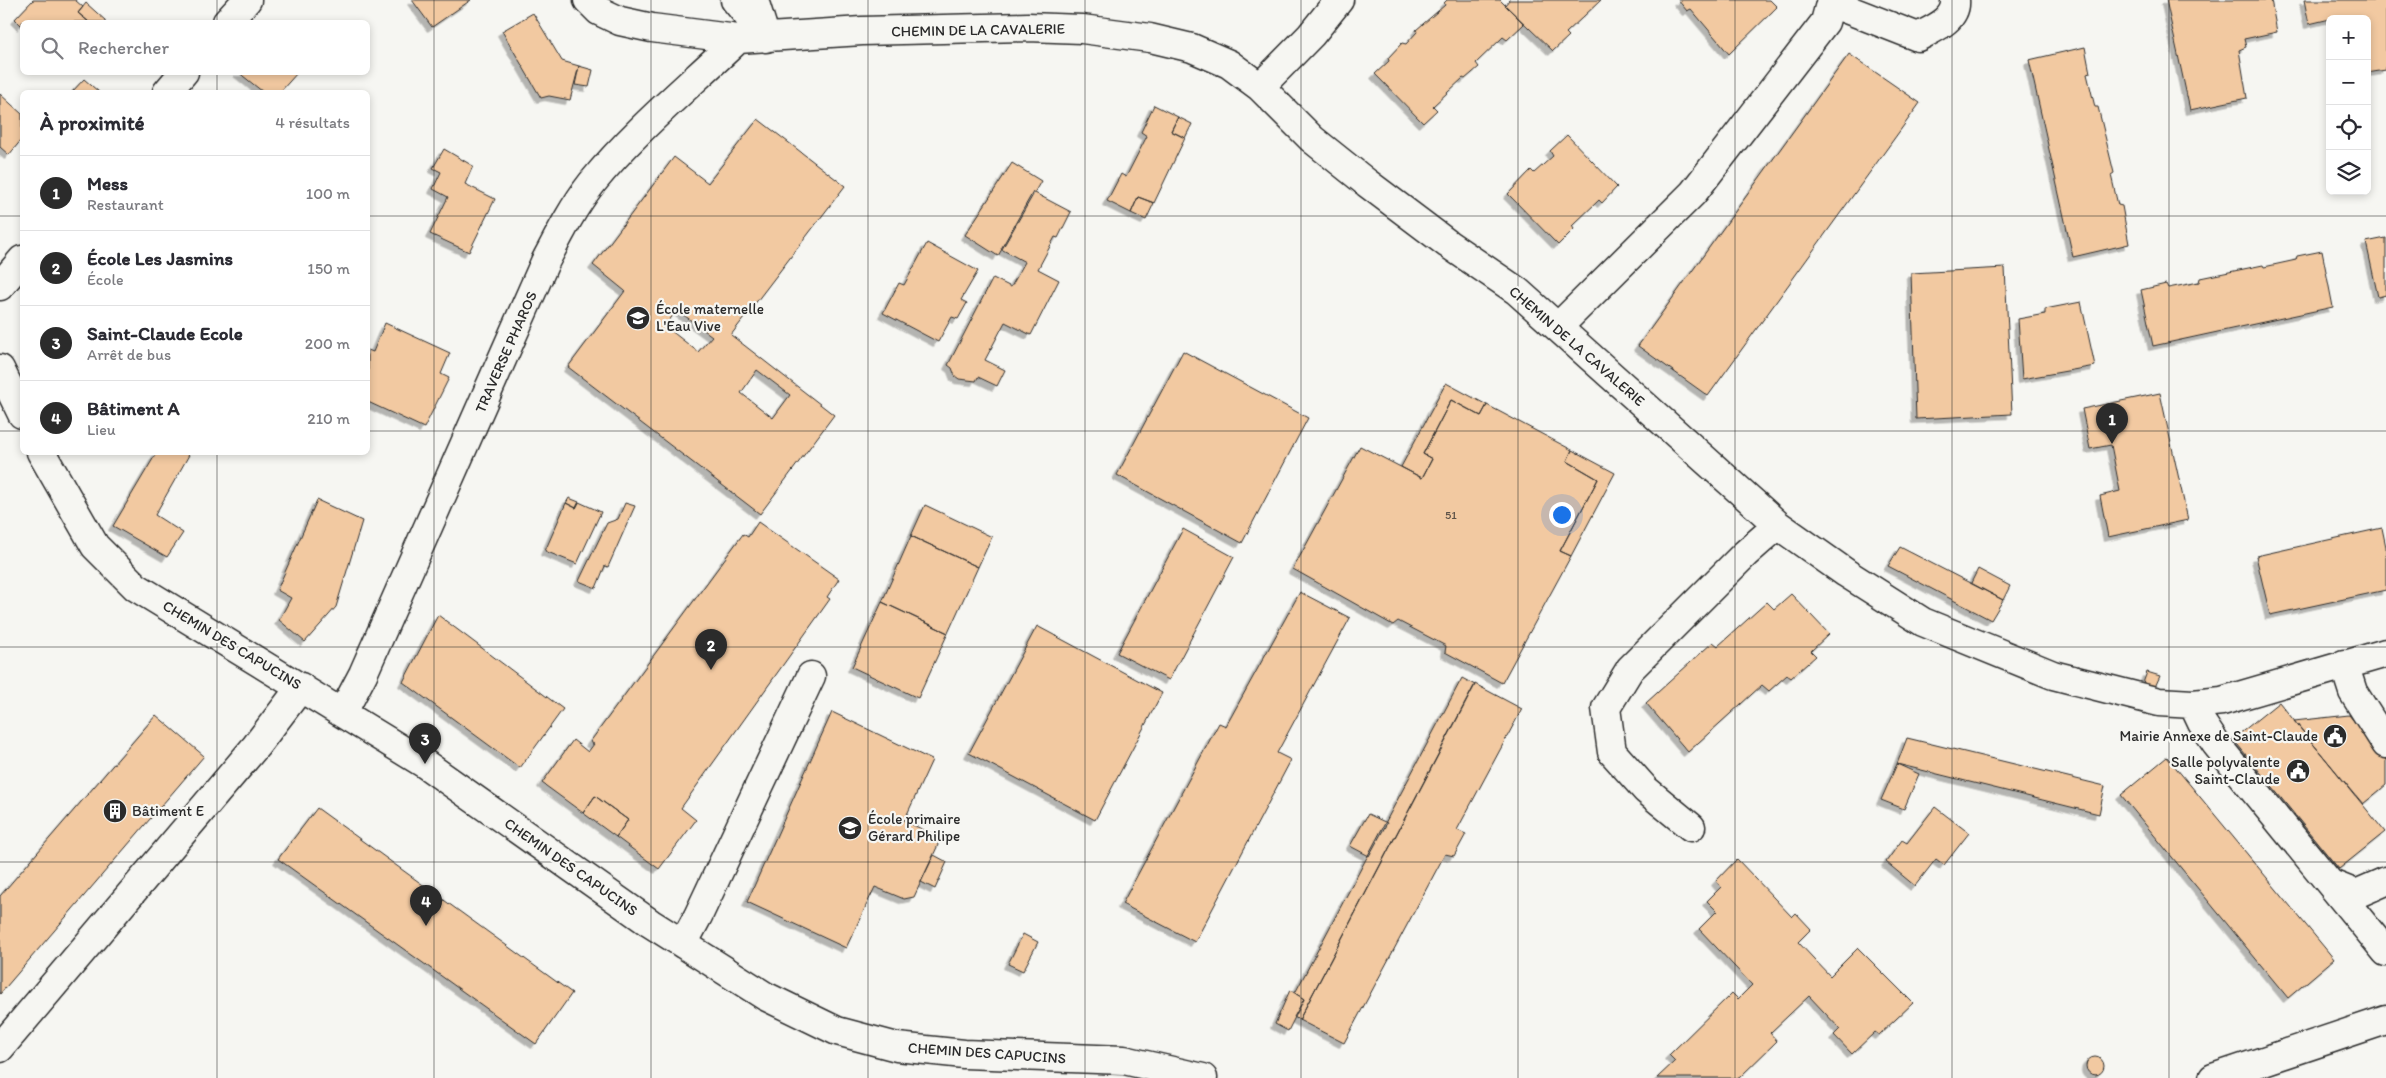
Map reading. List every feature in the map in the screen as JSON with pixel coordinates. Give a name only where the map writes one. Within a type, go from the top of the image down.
[{"type":"street","points":[[229,20],[247,0]]},
{"type":"street","name":"CHEMIN DE LA CAVALERIE","points":[[588,0],[599,11],[620,21],[652,28],[738,39],[862,31],[1019,27],[1082,30],[1150,38],[1192,48],[1229,64],[1260,87],[1312,139],[1360,178],[1448,244],[1517,291],[1778,524],[1846,573],[1923,622],[2053,675],[2159,702],[2193,704],[2222,700],[2386,653]]},
{"type":"street","points":[[735,0],[766,38]]},
{"type":"street","points":[[754,0],[766,38]]},
{"type":"street","points":[[1260,87],[1311,35],[1339,0]]},
{"type":"street","points":[[1558,327],[1693,193],[1825,22],[1831,1],[1918,36],[1946,21],[1956,6],[1955,0]]},
{"type":"street","name":"TRAVERSE PHAROS","points":[[344,712],[363,674],[545,262],[566,221],[592,184],[619,154],[738,39]]},
{"type":"street","points":[[169,90],[181,75]]},
{"type":"street","points":[[0,286],[20,262]]},
{"type":"street","points":[[0,369],[20,410]]},
{"type":"street","name":"CHEMIN DES CAPUCINS","points":[[44,455],[95,546],[136,587],[344,712],[425,764],[683,944],[765,996],[837,1031],[897,1047],[964,1054],[1124,1060],[1203,1078]]},
{"type":"street","points":[[1691,827],[1646,790],[1612,752],[1606,708],[1630,669],[1745,554],[1778,524]]},
{"type":"street","points":[[2344,664],[2353,692],[2386,744]]},
{"type":"street","points":[[683,944],[811,676]]},
{"type":"street","points":[[0,1048],[256,746],[301,687]]},
{"type":"street","points":[[2193,704],[2202,723],[2216,744],[2386,952]]},
{"type":"street","points":[[2332,884],[2356,894],[2386,881]]},
{"type":"street","points":[[2212,1078],[2386,1020]]},
{"type":"building","points":[[33,0],[75,0],[83,7],[78,13],[87,20],[20,20],[20,24],[15,19]]},
{"type":"building","points":[[412,0],[471,0],[432,27]]},
{"type":"building","points":[[1447,0],[1500,0],[1524,24],[1507,40],[1503,37],[1476,63],[1479,67],[1465,79],[1463,78],[1433,106],[1437,110],[1423,123],[1375,74],[1389,61],[1388,58],[1402,43],[1406,44],[1417,32],[1416,30],[1445,5],[1444,3]]},
{"type":"building","points":[[1509,0],[1601,0],[1566,33],[1569,36],[1553,51],[1505,5]]},
{"type":"building","points":[[1678,0],[1770,0],[1777,7],[1729,54],[1691,9],[1687,11]]},
{"type":"building","points":[[2166,0],[2271,0],[2277,32],[2244,39],[2246,47],[2239,50],[2247,98],[2190,110]]},
{"type":"building","points":[[2304,0],[2386,0],[2386,70],[2371,72],[2371,15],[2326,15],[2326,20],[2309,24]]},
{"type":"building","points":[[86,3],[105,20],[87,20],[78,13]]},
{"type":"building","points":[[533,13],[562,61],[579,66],[570,100],[549,96],[541,98],[502,31]]},
{"type":"building","points":[[2085,47],[2090,73],[2087,74],[2095,107],[2098,107],[2114,173],[2111,175],[2118,205],[2122,206],[2129,244],[2073,257],[2029,60]]},
{"type":"building","points":[[1849,54],[1920,103],[1708,396],[1638,346]]},
{"type":"building","points":[[579,66],[593,70],[589,87],[575,85]]},
{"type":"building","points":[[242,75],[295,75],[282,90],[260,90]]},
{"type":"building","points":[[84,79],[97,90],[74,90]]},
{"type":"building","points":[[0,94],[20,112],[20,141],[9,155],[0,147]]},
{"type":"building","points":[[1154,105],[1178,117],[1171,131],[1185,138],[1154,203],[1138,197],[1131,213],[1107,201],[1121,174],[1126,177],[1147,136],[1141,132]]},
{"type":"building","points":[[1178,117],[1192,124],[1185,138],[1171,131]]},
{"type":"building","name":"École maternelle L'Eau Vive","points":[[758,119],[845,186],[731,335],[834,415],[760,514],[568,367],[625,291],[593,265],[674,157],[708,183]],"holes":[[[677,310],[712,336],[698,352],[665,326]],[[757,370],[790,395],[773,418],[741,393]]]},
{"type":"building","points":[[1567,135],[1617,187],[1602,203],[1599,200],[1572,226],[1574,229],[1558,245],[1508,194],[1531,170],[1534,173],[1553,156],[1550,151]]},
{"type":"building","points":[[444,149],[473,166],[465,184],[495,199],[469,252],[430,234],[448,197],[433,189],[441,172],[433,168]]},
{"type":"building","points":[[1012,163],[1041,181],[998,256],[965,235]]},
{"type":"building","points":[[1033,192],[1071,212],[1058,238],[1055,237],[1038,269],[1059,280],[1031,335],[1005,322],[985,360],[1005,370],[997,386],[978,377],[976,381],[959,379],[948,365],[993,278],[1011,287],[1025,262],[1001,249]]},
{"type":"building","points":[[1138,197],[1154,203],[1146,220],[1131,213]]},
{"type":"building","points":[[2386,238],[2386,295],[2378,297],[2366,242]]},
{"type":"building","points":[[927,243],[978,271],[961,300],[967,303],[958,319],[952,317],[938,342],[883,313],[899,283],[904,285]]},
{"type":"building","points":[[2322,251],[2333,307],[2153,346],[2141,290],[2166,284],[2168,288],[2199,282],[2200,278],[2296,260],[2297,256]]},
{"type":"building","points":[[2005,268],[2012,414],[1916,419],[1911,273]]},
{"type":"building","points":[[2081,302],[2095,366],[2022,379],[2018,319],[2045,314],[2045,309]]},
{"type":"building","points":[[385,323],[450,353],[441,374],[449,378],[424,428],[370,403],[370,351],[373,352]]},
{"type":"building","points":[[1183,351],[1308,418],[1242,543],[1117,475]]},
{"type":"building","points":[[1446,383],[1487,405],[1481,416],[1451,400],[1423,454],[1432,459],[1422,478],[1401,467]]},
{"type":"building","points":[[2160,393],[2188,520],[2108,537],[2100,496],[2120,491],[2111,445],[2090,449],[2082,409]]},
{"type":"building","points":[[1451,400],[1481,416],[1487,405],[1572,450],[1567,461],[1598,479],[1560,551],[1571,556],[1502,683],[1445,652],[1446,646],[1398,621],[1393,625],[1293,569],[1360,446],[1422,478],[1432,459],[1423,454]]},
{"type":"building","points":[[1572,450],[1615,473],[1571,556],[1560,551],[1598,479],[1567,461]]},
{"type":"building","points":[[155,455],[189,455],[155,515],[183,533],[167,557],[113,526]]},
{"type":"building","points":[[569,498],[579,502],[576,508],[566,503]]},
{"type":"building","points":[[317,500],[362,521],[336,607],[305,642],[279,620],[291,598],[277,590]]},
{"type":"building","points":[[579,502],[601,512],[577,564],[545,551],[566,503],[576,508]]},
{"type":"building","points":[[625,503],[635,506],[608,567],[605,566],[596,588],[579,581],[607,523],[618,519]]},
{"type":"building","points":[[925,505],[992,537],[978,567],[911,536]]},
{"type":"building","points":[[758,522],[839,579],[827,597],[830,599],[681,808],[696,820],[659,869],[616,837],[628,820],[595,796],[583,813],[542,783],[573,740],[588,752],[594,744],[590,742],[743,534],[748,537]]},
{"type":"building","points":[[2382,528],[2386,547],[2386,590],[2270,615],[2256,556]]},
{"type":"building","points":[[1183,529],[1234,557],[1169,680],[1117,653]]},
{"type":"building","points":[[911,536],[978,567],[948,633],[882,602]]},
{"type":"building","points":[[1900,547],[2003,600],[1991,620],[1888,566]]},
{"type":"building","points":[[1978,569],[2010,586],[2003,600],[1971,583]]},
{"type":"building","points":[[1300,592],[1350,618],[1277,753],[1291,760],[1195,942],[1122,904],[1219,723],[1226,726]]},
{"type":"building","points":[[1791,594],[1829,634],[1811,651],[1816,656],[1791,678],[1787,675],[1769,691],[1762,685],[1688,752],[1646,703],[1713,642],[1718,646],[1767,602],[1774,609]]},
{"type":"building","points":[[882,602],[948,633],[918,698],[852,667]]},
{"type":"building","points":[[438,615],[563,709],[520,768],[403,682]]},
{"type":"building","points":[[1037,626],[1162,693],[1095,820],[969,753]]},
{"type":"building","points":[[2147,672],[2160,676],[2155,687],[2143,683]]},
{"type":"building","points":[[1462,678],[1475,685],[1299,1020],[1294,1017],[1304,999],[1295,993]]},
{"type":"building","points":[[1475,684],[1522,709],[1457,830],[1466,834],[1454,856],[1445,854],[1344,1043],[1299,1020]]},
{"type":"building","name":"Salle polyvalente Saint-Claude","points":[[2279,702],[2385,832],[2339,869],[2233,739]]},
{"type":"building","name":"École primaire Gérard Philipe","points":[[832,712],[932,760],[904,821],[935,835],[938,845],[914,897],[904,899],[875,887],[846,948],[747,902]]},
{"type":"building","name":"Bâtiment E","points":[[156,715],[204,756],[0,994],[0,896]]},
{"type":"building","points":[[2349,715],[2386,760],[2386,785],[2363,804],[2294,721]]},
{"type":"building","points":[[1907,738],[2105,786],[2099,814],[1897,764]]},
{"type":"building","points":[[2167,757],[2334,959],[2288,998],[2121,795]]},
{"type":"building","points":[[1897,764],[1919,774],[1904,809],[1881,800]]},
{"type":"building","points":[[595,796],[628,820],[616,837],[583,813]]},
{"type":"building","points":[[1935,807],[1969,833],[1944,865],[1936,859],[1915,886],[1886,862],[1902,840],[1907,843]]},
{"type":"building","points":[[317,808],[572,993],[536,1044],[278,859]]},
{"type":"building","points":[[1368,814],[1387,823],[1369,856],[1350,846]]},
{"type":"building","points":[[934,855],[947,862],[935,889],[921,882]]},
{"type":"building","points":[[1737,859],[1792,917],[1796,913],[1811,929],[1798,942],[1830,976],[1858,948],[1913,1003],[1879,1035],[1875,1032],[1852,1054],[1834,1035],[1840,1029],[1809,996],[1770,1033],[1777,1041],[1739,1078],[1657,1078],[1675,1061],[1669,1055],[1732,993],[1738,999],[1752,985],[1699,929],[1717,911],[1707,901],[1721,887],[1716,881]]},
{"type":"building","points":[[1023,934],[1038,942],[1023,971],[1008,964]]},
{"type":"building","points":[[1290,990],[1304,999],[1288,1031],[1275,1024]]},
{"type":"building","points":[[2095,1057],[2103,1062],[2104,1066],[2099,1074],[2095,1075],[2087,1070],[2086,1066],[2091,1058]]},
{"type":"place","name":"École maternelle L'Eau Vive","points":[[638,318]]},
{"type":"place","name":"Mess","points":[[2112,444]]},
{"type":"place","name":"École Les Jasmins","points":[[711,670]]},
{"type":"place","name":"Mairie Annexe de Saint-Claude","points":[[2335,736]]},
{"type":"place","name":"Saint-Claude Ecole","points":[[425,764]]},
{"type":"place","name":"Salle polyvalente Saint-Claude","points":[[2298,771]]},
{"type":"place","name":"Bâtiment E","points":[[115,811]]},
{"type":"place","name":"École primaire Gérard Philipe","points":[[850,828]]},
{"type":"place","name":"Bâtiment A","points":[[426,926]]}]
